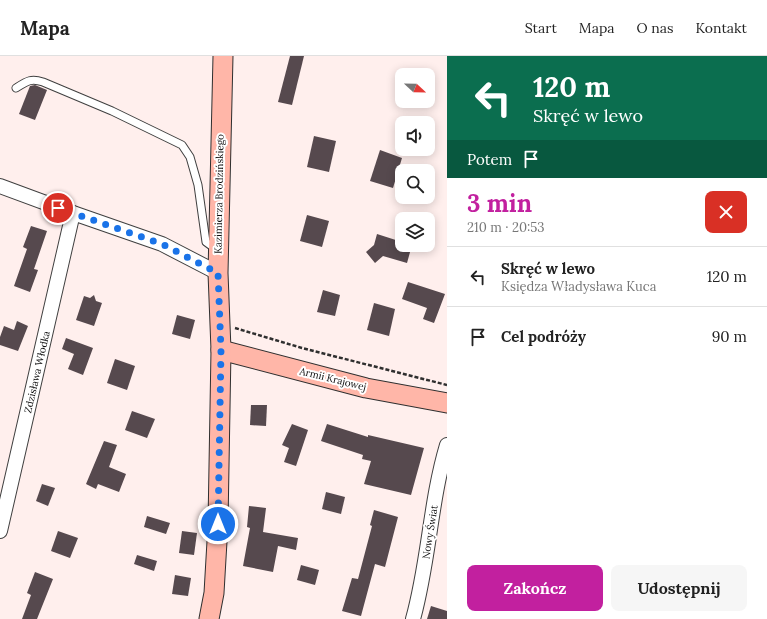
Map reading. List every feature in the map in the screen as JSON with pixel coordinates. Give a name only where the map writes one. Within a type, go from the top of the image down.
[{"type":"main road","name":"Kazimierza Brodzińskiego","points":[[209,619],[214,593],[218,524],[221,350],[218,273],[223,56]]},
{"type":"main road","name":"Armii Krajowej","points":[[221,350],[366,388],[447,403]]},
{"type":"street","points":[[0,186],[162,244],[218,273]]},
{"type":"street","name":"Zdzisława Włodka","points":[[0,531],[73,213]]},
{"type":"street","name":"Nowy Świat","points":[[413,619],[422,588],[439,479],[447,445]]},
{"type":"lane","points":[[16,88],[27,80],[32,79],[44,82],[112,111],[182,145],[190,158],[198,185],[206,242],[219,252]]},
{"type":"path","points":[[220,324],[302,348],[447,385]]},
{"type":"building","points":[[290,56],[304,56],[292,105],[278,102]]},
{"type":"building","points":[[35,85],[47,90],[35,120],[19,114],[30,86]]},
{"type":"building","points":[[314,136],[336,141],[329,172],[307,167]]},
{"type":"building","points":[[380,150],[402,158],[400,164],[395,164],[395,181],[393,188],[370,181]]},
{"type":"building","points":[[307,215],[329,221],[322,247],[300,241]]},
{"type":"building","points":[[31,226],[47,231],[34,269],[38,270],[30,292],[14,286],[27,249],[23,247]]},
{"type":"building","points":[[377,234],[395,240],[395,252],[410,252],[407,263],[383,256],[375,263],[366,252],[374,245]]},
{"type":"building","points":[[408,282],[445,294],[434,323],[423,319],[427,308],[402,299]]},
{"type":"building","points":[[323,290],[340,295],[335,316],[317,312]]},
{"type":"building","points":[[94,295],[96,301],[102,303],[94,326],[76,320],[84,296],[90,298]]},
{"type":"building","points":[[374,303],[395,309],[389,336],[367,330]]},
{"type":"building","points":[[177,315],[195,320],[190,339],[172,334]]},
{"type":"building","points":[[17,321],[28,326],[18,351],[0,345],[0,337],[4,326],[14,330]]},
{"type":"building","points":[[66,338],[93,348],[83,375],[68,369],[74,354],[62,349]]},
{"type":"building","points":[[115,359],[135,366],[127,390],[107,383]]},
{"type":"building","points":[[251,405],[267,405],[266,426],[250,425]]},
{"type":"building","points":[[132,411],[155,419],[147,438],[125,430]]},
{"type":"building","points":[[292,424],[308,430],[296,466],[284,462],[289,448],[282,445]]},
{"type":"building","points":[[327,424],[368,437],[368,435],[424,448],[411,495],[364,484],[371,461],[362,459],[363,455],[321,441]]},
{"type":"building","points":[[104,441],[117,445],[109,467],[126,474],[119,492],[98,484],[96,489],[86,484]]},
{"type":"building","points":[[42,484],[55,488],[48,506],[36,501]]},
{"type":"building","points":[[326,492],[345,497],[341,514],[322,509]]},
{"type":"building","points":[[249,506],[266,508],[263,532],[298,538],[296,550],[278,546],[273,572],[243,566],[250,528],[247,527]]},
{"type":"building","points":[[374,510],[398,517],[385,567],[375,564],[361,616],[342,611],[352,578],[358,579],[372,526],[370,525]]},
{"type":"building","points":[[147,516],[170,523],[166,534],[144,527]]},
{"type":"building","points":[[58,531],[78,538],[70,558],[51,551]]},
{"type":"building","points":[[182,531],[197,533],[194,555],[179,553]]},
{"type":"building","points":[[137,555],[157,561],[154,571],[134,564]]},
{"type":"building","points":[[301,565],[319,570],[315,585],[297,580]]},
{"type":"building","points":[[35,572],[53,579],[37,619],[22,619],[31,595],[27,593]]},
{"type":"building","points":[[175,575],[191,578],[188,596],[172,594]]},
{"type":"building","points":[[431,606],[447,611],[447,619],[427,619]]},
{"type":"route","points":[[58,208],[162,244],[218,273],[221,350],[218,420],[218,524]]}]
